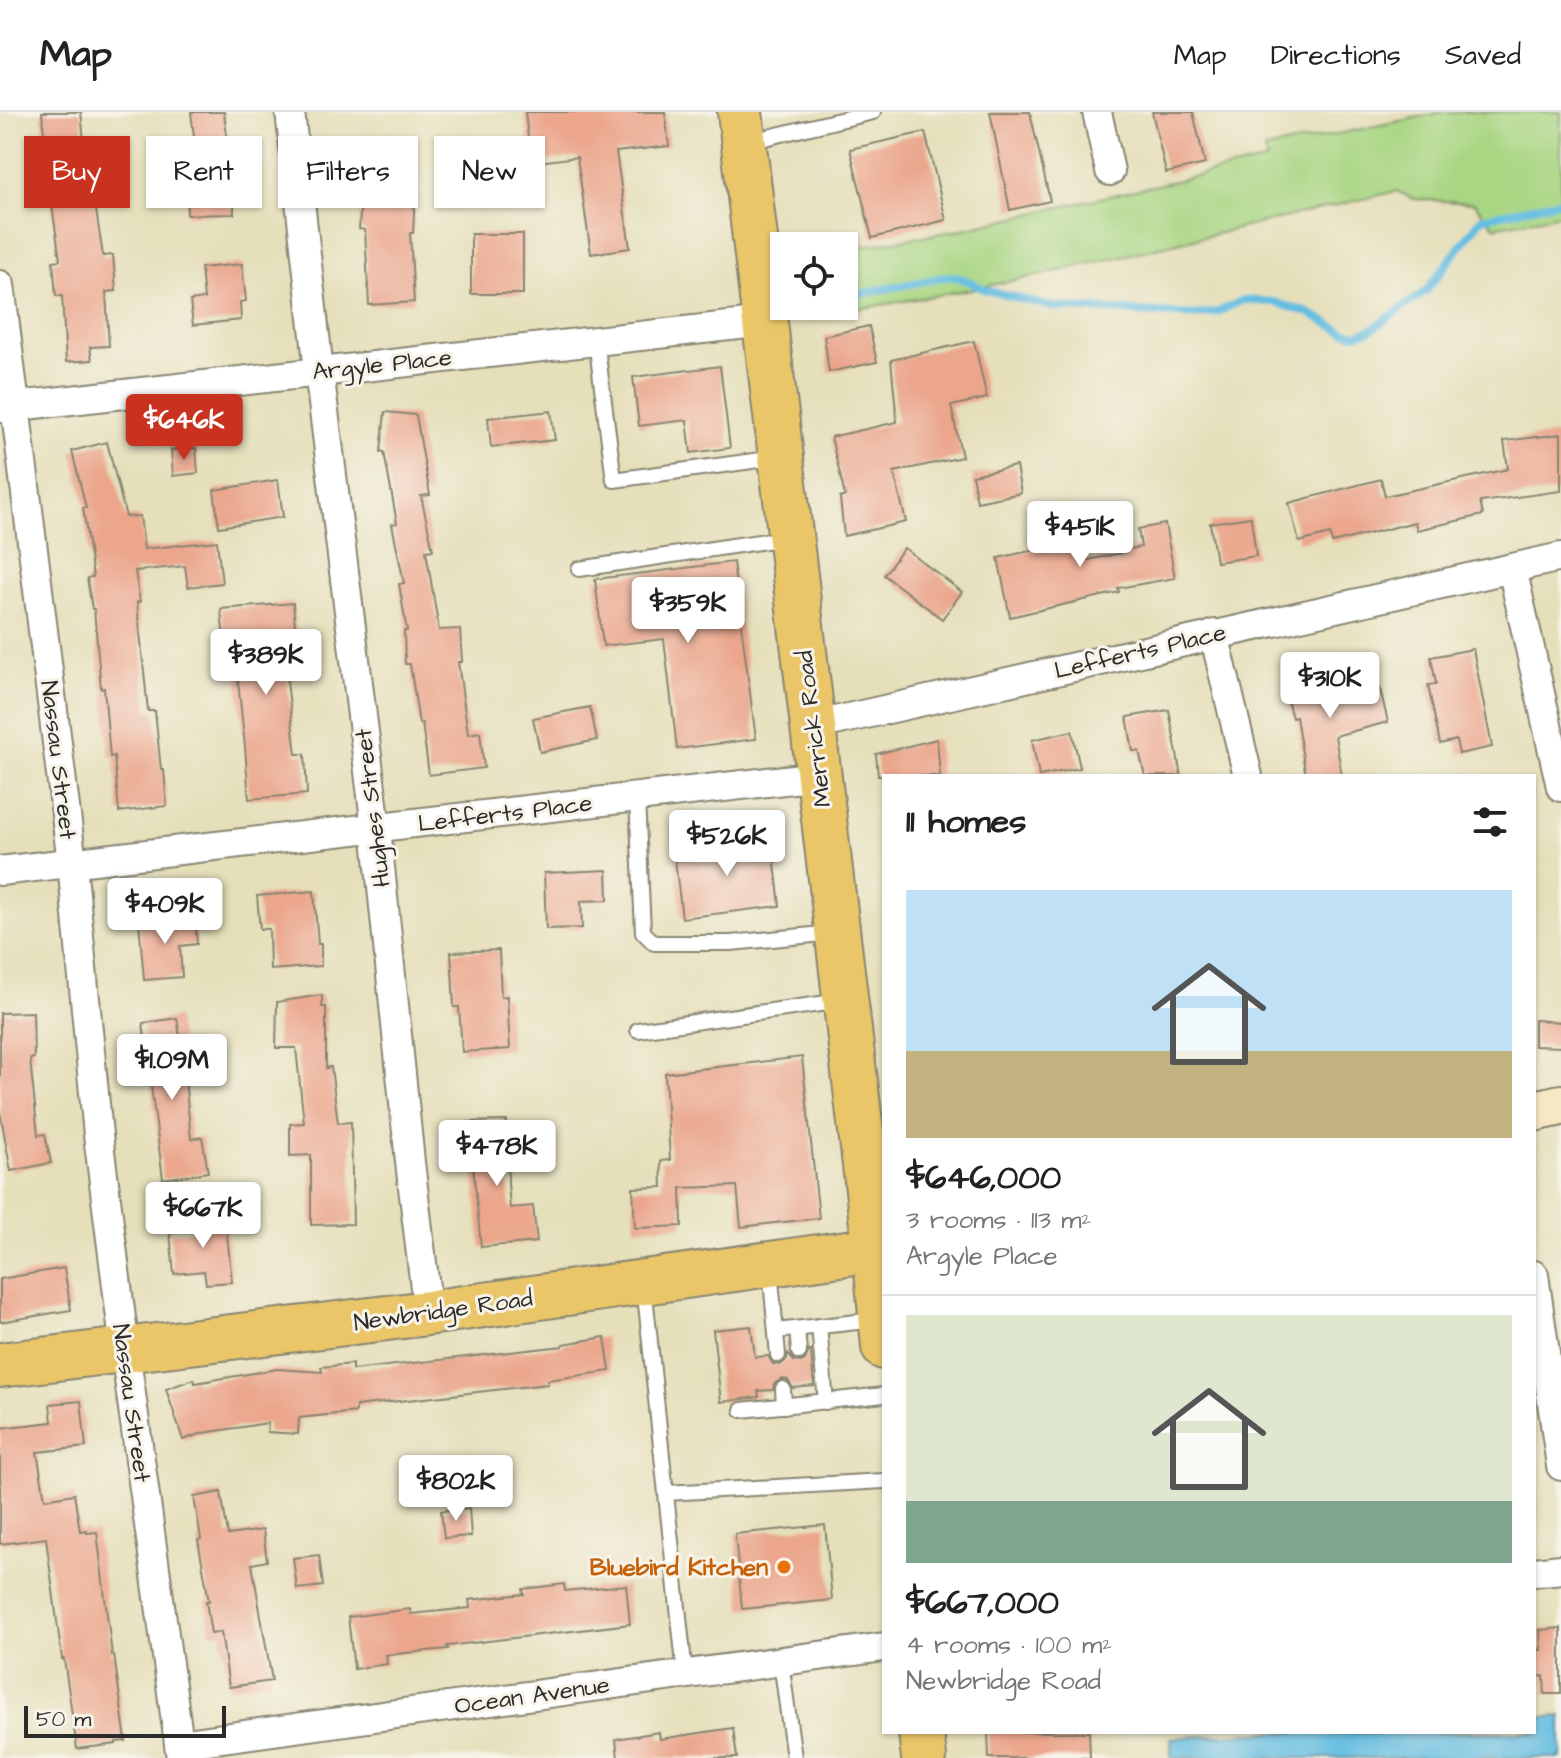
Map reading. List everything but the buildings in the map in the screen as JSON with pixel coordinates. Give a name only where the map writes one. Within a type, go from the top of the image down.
[{"type":"main road","name":"Merrick Road","points":[[742,128],[845,1001],[879,1248],[882,1312]]},
{"type":"main road","name":"Newbridge Road","points":[[0,1365],[428,1313],[879,1248]]},
{"type":"main road","points":[[921,1734],[924,1758]]},
{"type":"street","name":"Hughes Street","points":[[290,112],[376,828],[428,1313]]},
{"type":"street","points":[[1097,112],[1110,171]]},
{"type":"street","name":"Nassau Street","points":[[0,285],[7,407],[72,863],[98,1135],[180,1751]]},
{"type":"street","name":"Argyle Place","points":[[7,407],[765,322]]},
{"type":"street","name":"Lefferts Place","points":[[813,726],[1561,557]]},
{"type":"street","points":[[1512,568],[1561,787]]},
{"type":"street","points":[[1214,634],[1248,774]]},
{"type":"street","name":"Lefferts Place","points":[[0,871],[819,776]]},
{"type":"street","points":[[1536,1111],[1561,1105]]},
{"type":"street","points":[[1536,1289],[1561,1466]]},
{"type":"street","points":[[1536,1572],[1561,1569]]},
{"type":"street","name":"Ocean Avenue","points":[[180,1751],[882,1647]]},
{"type":"lane","points":[[742,128],[873,112]]},
{"type":"lane","points":[[596,340],[614,480],[781,457]]},
{"type":"lane","points":[[579,569],[790,537]]},
{"type":"lane","points":[[637,797],[643,932],[654,943],[731,943],[837,932]]},
{"type":"lane","points":[[638,1030],[845,1001]]},
{"type":"lane","points":[[769,1264],[778,1355]]},
{"type":"lane","points":[[644,1282],[685,1674]]},
{"type":"lane","points":[[776,1331],[819,1326],[882,1333]]},
{"type":"lane","points":[[819,1326],[826,1402]]},
{"type":"lane","points":[[797,1329],[799,1352]]},
{"type":"lane","points":[[803,1387],[805,1404]]},
{"type":"lane","points":[[783,1389],[784,1406]]},
{"type":"lane","points":[[742,1410],[882,1395]]},
{"type":"lane","points":[[666,1493],[882,1481]]},
{"type":"lane","points":[[781,1661],[794,1758]]},
{"type":"green space","points":[[1443,112],[1561,112],[1561,214],[1495,227],[1474,203],[1413,199],[1397,191],[1059,271],[858,309],[858,247],[954,231],[1267,160],[1265,149]]},
{"type":"water","points":[[1561,1716],[1561,1758],[1171,1758],[1171,1738],[1240,1734],[1536,1734],[1536,1718]]},
{"type":"waterway","points":[[858,294],[950,276],[986,290],[1052,307],[1195,315],[1218,312],[1243,300],[1274,302],[1309,313],[1344,332],[1357,334],[1371,330],[1426,291],[1482,218],[1561,201]]},
{"type":"place","name":"Bluebird Kitchen","points":[[784,1567]]}]
